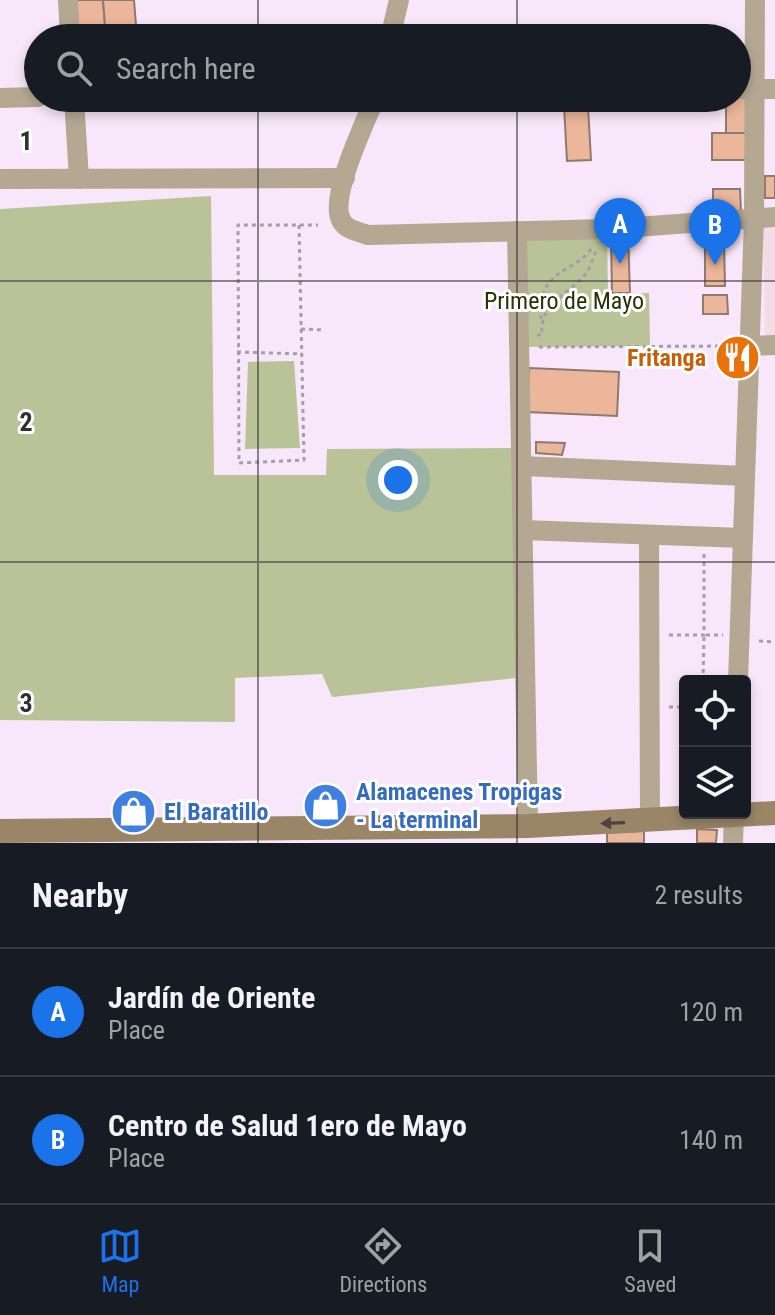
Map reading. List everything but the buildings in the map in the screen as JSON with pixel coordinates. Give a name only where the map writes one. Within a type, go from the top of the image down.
[{"type":"street","points":[[68,0],[69,24]]},
{"type":"street","points":[[393,24],[399,0]]},
{"type":"street","points":[[751,36],[755,0]]},
{"type":"street","points":[[751,89],[775,89]]},
{"type":"street","points":[[0,98],[24,97]]},
{"type":"street","points":[[75,112],[79,179]]},
{"type":"street","points":[[370,112],[345,178],[338,210],[348,228],[368,235],[604,229],[775,217]]},
{"type":"street","points":[[738,675],[754,218],[747,112]]},
{"type":"street","points":[[0,179],[345,178]]},
{"type":"street","points":[[517,231],[528,826]]},
{"type":"street","points":[[750,346],[775,345]]},
{"type":"street","points":[[522,466],[745,476]]},
{"type":"street","points":[[523,530],[743,538]]},
{"type":"street","points":[[649,535],[650,821]]},
{"type":"street","points":[[751,814],[775,813]]},
{"type":"street","points":[[0,831],[53,837],[528,826],[679,819]]},
{"type":"street","points":[[733,843],[734,819]]},
{"type":"path","points":[[299,225],[304,460],[239,463],[238,225],[299,225],[318,225]]},
{"type":"path","points":[[541,321],[554,303],[587,272],[604,229]]},
{"type":"path","points":[[542,335],[545,288],[556,276],[586,256],[604,229]]},
{"type":"path","points":[[301,329],[324,330]]},
{"type":"path","points":[[519,347],[750,346]]},
{"type":"path","points":[[237,352],[302,354]]},
{"type":"path","points":[[703,537],[703,675]]},
{"type":"path","points":[[649,635],[740,635]]},
{"type":"shaded area","points":[[763,228],[775,228],[775,337],[765,337]]},
{"type":"green space","points":[[211,196],[214,475],[326,475],[327,449],[521,448],[526,677],[332,697],[322,674],[235,678],[235,722],[0,720],[0,209]]},
{"type":"green space","name":"Primero de Mayo","points":[[517,231],[607,231],[608,294],[649,293],[650,346],[519,347]]},
{"type":"green space","points":[[294,361],[300,448],[245,449],[248,362]]},
{"type":"place","name":"Jardín de Oriente","points":[[620,264]]},
{"type":"place","name":"Centro de Salud 1ero de Mayo","points":[[715,265]]},
{"type":"place","name":"Fritanga","points":[[737,358]]},
{"type":"place","name":"Alamacenes Tropigas - La terminal","points":[[325,806]]},
{"type":"place","name":"El Baratillo","points":[[133,812]]}]
